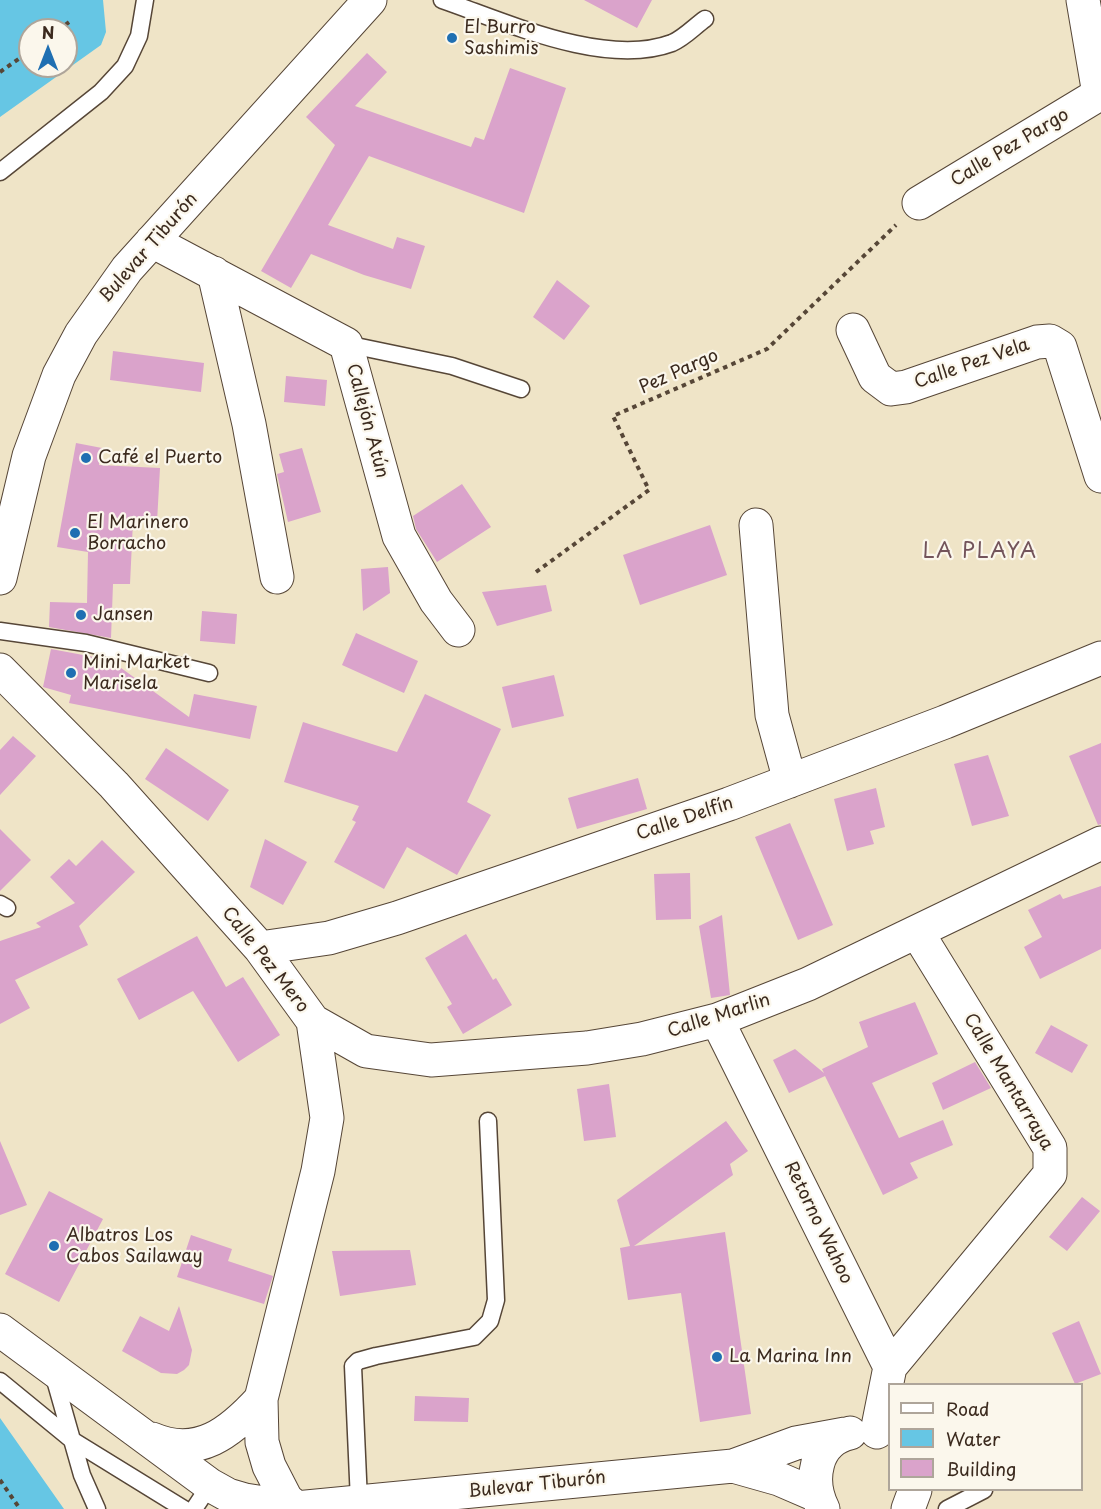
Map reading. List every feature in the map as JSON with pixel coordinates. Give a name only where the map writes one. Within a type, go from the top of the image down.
[{"type":"street","name":"Bulevar Tiburón","points":[[0,578],[28,456],[59,375],[105,297],[152,241],[370,0]]},
{"type":"street","points":[[1083,0],[1100,93]]},
{"type":"street","name":"Calle Pez Pargo","points":[[919,203],[1100,93]]},
{"type":"street","name":"Callejón Atún","points":[[152,241],[346,344],[399,536],[436,601],[458,630]]},
{"type":"street","points":[[214,273],[249,424],[277,577]]},
{"type":"street","name":"Calle Pez Vela","points":[[853,330],[875,377],[891,389],[906,387],[1037,342],[1050,341],[1060,347],[1064,354],[1098,456]]},
{"type":"street","points":[[756,525],[772,715],[790,781]]},
{"type":"street","name":"Calle Delfín","points":[[260,948],[329,938],[397,918],[790,781],[945,722],[1101,658]]},
{"type":"street","name":"Calle Pez Mero","points":[[0,670],[114,785],[260,948],[313,1021],[326,1106],[325,1133],[261,1399],[262,1442],[269,1466],[286,1500],[296,1508]]},
{"type":"street","name":"Calle Marlin","points":[[313,1021],[366,1051],[431,1060],[587,1048],[642,1040],[717,1020],[808,984],[1101,843]]},
{"type":"street","name":"Calle Mantarraya","points":[[890,1368],[1050,1174],[1052,1161],[1050,1148],[917,932]]},
{"type":"street","name":"Retorno Wahoo","points":[[717,1020],[890,1368]]},
{"type":"street","name":"Bulevar Tiburón","points":[[0,1330],[148,1438],[202,1497],[228,1495],[296,1508],[732,1466],[796,1443],[870,1435]]},
{"type":"street","points":[[870,1435],[890,1368]]},
{"type":"street","name":"Calle Pez Mero","points":[[148,1438],[173,1446],[202,1444],[235,1427],[261,1399]]},
{"type":"street","name":"Bulevar Tiburón","points":[[819,1502],[815,1470],[821,1455],[832,1443],[870,1435]]},
{"type":"street","name":"Bulevar Tiburón","points":[[732,1466],[779,1479],[819,1502]]},
{"type":"street","points":[[908,1509],[915,1491]]},
{"type":"lane","points":[[0,172],[101,92],[125,66],[139,36],[145,0]]},
{"type":"lane","points":[[442,0],[564,41],[599,48],[634,49],[673,42],[705,19]]},
{"type":"lane","points":[[346,344],[452,366],[521,389]]},
{"type":"lane","points":[[0,631],[86,643],[209,673]]},
{"type":"lane","points":[[359,1501],[353,1366],[358,1360],[474,1337],[490,1321],[496,1300],[488,1121]]},
{"type":"lane","points":[[52,1369],[82,1475],[97,1509]]},
{"type":"lane","points":[[0,1381],[72,1440],[184,1509]]},
{"type":"lane","points":[[946,1509],[982,1491]]},
{"type":"path","points":[[0,72],[18,59]]},
{"type":"path","name":"Pez Pargo","points":[[536,572],[649,490],[613,416],[766,349],[919,203]]},
{"type":"path","points":[[0,1480],[20,1509]]},
{"type":"water","points":[[0,0],[103,0],[106,32],[101,45],[78,61],[78,18],[18,18],[18,78],[55,78],[0,117]]},
{"type":"water","points":[[0,1418],[64,1509],[0,1509]]},
{"type":"building","points":[[584,0],[652,0],[637,28]]},
{"type":"building","points":[[367,53],[387,72],[355,106],[471,147],[475,137],[484,140],[510,68],[566,88],[524,213],[369,156],[328,225],[393,249],[397,237],[425,246],[411,289],[364,275],[311,254],[291,288],[261,271],[335,145],[306,117]]},
{"type":"building","points":[[557,280],[590,306],[564,340],[533,317]]},
{"type":"building","points":[[113,351],[204,363],[201,392],[110,380]]},
{"type":"building","points":[[286,376],[327,380],[325,406],[284,402]]},
{"type":"building","points":[[76,443],[102,448],[99,465],[160,468],[157,522],[133,521],[130,584],[113,584],[111,638],[49,627],[50,602],[87,603],[88,552],[57,547]]},
{"type":"building","points":[[302,448],[321,512],[288,522],[277,474],[284,472],[279,454]]},
{"type":"building","points":[[462,484],[491,527],[437,562],[416,529],[413,516]]},
{"type":"building","points":[[710,525],[727,575],[640,605],[623,555]]},
{"type":"building","points":[[388,567],[390,593],[363,611],[361,569]]},
{"type":"building","points":[[546,585],[552,611],[497,626],[482,592]]},
{"type":"building","points":[[202,611],[237,614],[235,644],[200,641]]},
{"type":"building","points":[[356,633],[418,661],[404,693],[342,665]]},
{"type":"building","points":[[51,649],[110,660],[189,717],[194,694],[257,706],[250,739],[69,703],[71,695],[43,687]]},
{"type":"building","points":[[554,675],[564,716],[512,728],[502,687]]},
{"type":"building","points":[[425,694],[501,729],[467,802],[491,815],[457,875],[407,847],[384,889],[334,862],[356,822],[352,820],[359,806],[284,782],[303,722],[397,752]]},
{"type":"building","points":[[13,736],[36,756],[0,795],[0,750]]},
{"type":"building","points":[[1101,743],[1101,824],[1098,825],[1069,756]]},
{"type":"building","points":[[166,748],[229,790],[208,821],[145,779]]},
{"type":"building","points":[[988,755],[1009,816],[972,826],[954,764]]},
{"type":"building","points":[[638,778],[647,809],[577,829],[568,798]]},
{"type":"building","points":[[876,788],[885,827],[870,831],[874,844],[847,851],[834,799]]},
{"type":"building","points":[[790,823],[833,925],[798,940],[755,837]]},
{"type":"building","points":[[0,829],[31,860],[0,891]]},
{"type":"building","points":[[265,839],[307,862],[283,905],[250,887]]},
{"type":"building","points":[[102,840],[135,872],[79,926],[88,945],[15,980],[30,1008],[0,1024],[0,941],[41,927],[36,923],[75,903],[50,877],[69,859],[76,866]]},
{"type":"building","points":[[690,873],[691,919],[656,920],[654,874]]},
{"type":"building","points":[[1101,886],[1101,949],[1040,979],[1024,947],[1042,937],[1028,910],[1060,894],[1063,899]]},
{"type":"building","points":[[722,915],[730,995],[711,998],[699,926]]},
{"type":"building","points":[[466,934],[493,980],[496,978],[512,1005],[463,1034],[447,1007],[452,1004],[425,958]]},
{"type":"building","points":[[197,936],[226,987],[243,977],[280,1035],[238,1062],[193,991],[139,1020],[117,979]]},
{"type":"building","points":[[915,1002],[938,1054],[872,1083],[899,1138],[943,1120],[953,1145],[910,1163],[918,1178],[883,1195],[825,1076],[789,1093],[773,1060],[795,1049],[824,1073],[822,1069],[868,1047],[859,1022]]},
{"type":"building","points":[[1051,1025],[1088,1045],[1072,1073],[1035,1053]]},
{"type":"building","points":[[975,1062],[991,1088],[943,1110],[932,1083]]},
{"type":"building","points":[[609,1084],[616,1137],[584,1141],[577,1089]]},
{"type":"building","name":"La Marina Inn","points":[[726,1121],[748,1151],[730,1164],[733,1175],[634,1246],[725,1232],[751,1414],[700,1422],[681,1293],[628,1300],[620,1248],[630,1246],[617,1200]]},
{"type":"building","points":[[0,1141],[27,1205],[0,1215]]},
{"type":"building","name":"Albatros Los Cabos Sailaway","points":[[49,1191],[103,1219],[59,1302],[5,1274]]},
{"type":"building","points":[[1082,1197],[1100,1211],[1067,1251],[1049,1237]]},
{"type":"building","points":[[191,1235],[232,1249],[228,1261],[273,1276],[264,1304],[177,1277]]},
{"type":"building","points":[[410,1250],[416,1285],[340,1296],[332,1251]]},
{"type":"building","points":[[179,1306],[192,1350],[189,1365],[184,1370],[177,1374],[161,1373],[122,1351],[140,1316],[169,1331]]},
{"type":"building","points":[[1079,1321],[1101,1374],[1075,1383],[1052,1333]]},
{"type":"building","points":[[415,1396],[469,1398],[468,1422],[414,1421]]},
{"type":"place","name":"El Burro Sashimis","points":[[452,38]]},
{"type":"place","name":"Café el Puerto","points":[[86,458]]},
{"type":"place","name":"El Marinero Borracho","points":[[75,533]]},
{"type":"place","name":"Jansen","points":[[81,615]]},
{"type":"place","name":"Mini Market Marisela","points":[[71,673]]},
{"type":"place","name":"Albatros Los Cabos Sailaway","points":[[54,1246]]},
{"type":"place","name":"La Marina Inn","points":[[717,1357]]},
{"type":"district","name":"LA PLAYA","points":[[980,552]]}]
